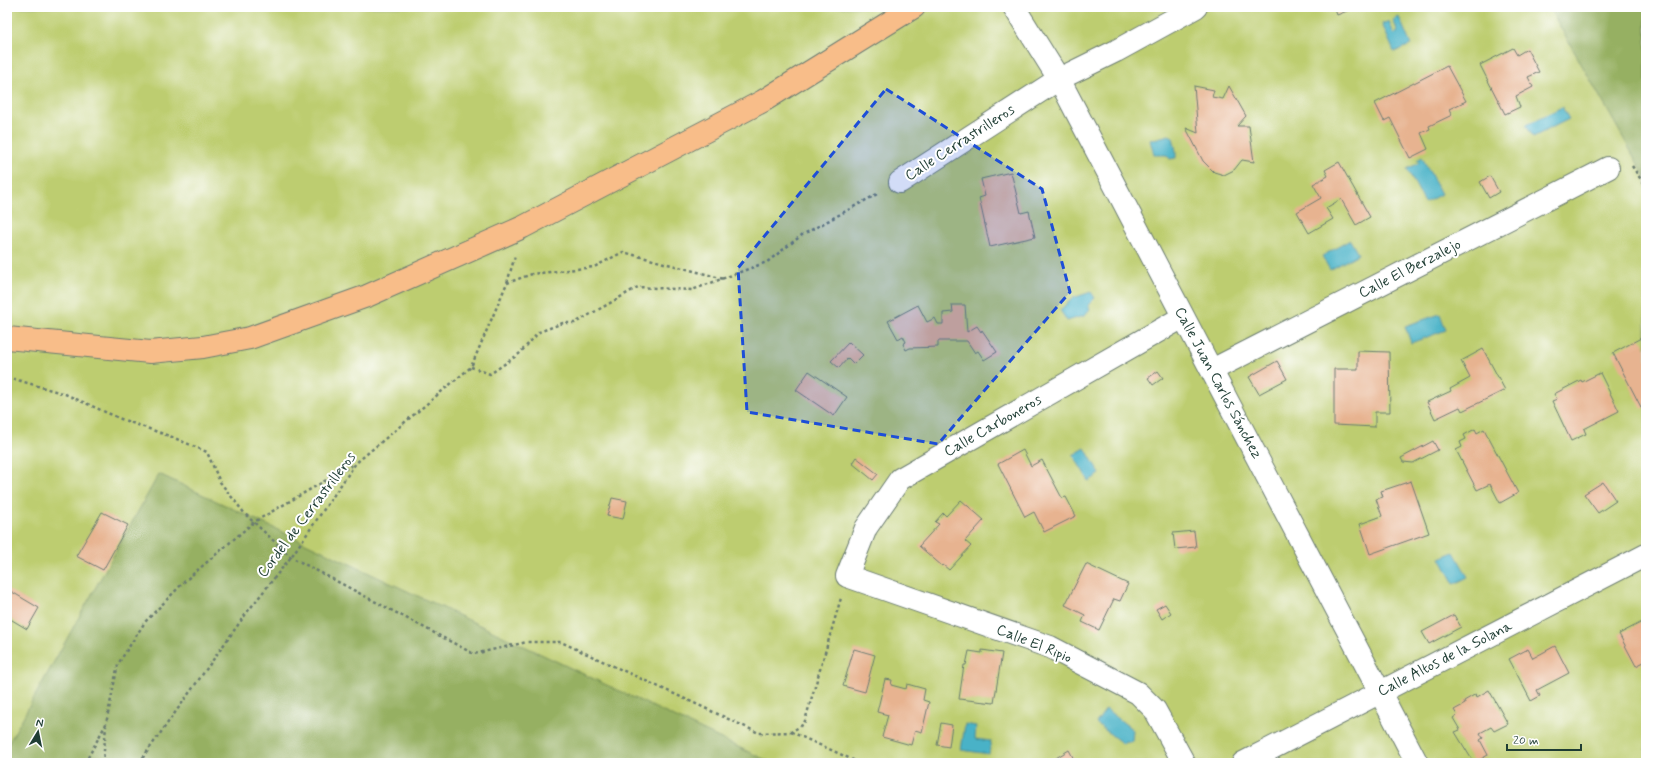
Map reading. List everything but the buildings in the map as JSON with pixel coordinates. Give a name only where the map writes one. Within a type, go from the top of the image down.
[{"type":"main road","points":[[7,338],[150,352],[204,347],[250,338],[367,296],[523,227],[763,101],[914,7]]},
{"type":"street","name":"Calle Juan Carlos Sánchez","points":[[1014,7],[1059,79],[1379,693],[1417,763]]},
{"type":"street","name":"Calle Cerrastrilleros","points":[[900,182],[1059,79],[1116,51],[1196,7]]},
{"type":"street","name":"Calle El Berzalejo","points":[[1212,370],[1608,168]]},
{"type":"street","name":"Calle Carboneros","points":[[847,576],[866,528],[900,480],[1183,317]]},
{"type":"street","name":"Calle Altos de la Solana","points":[[1243,763],[1646,555]]},
{"type":"street","name":"Calle El Ripio","points":[[847,576],[1050,647],[1138,693],[1155,710],[1184,763]]},
{"type":"path","name":"Calle Cerrastrilleros","points":[[471,367],[490,374],[519,354],[539,332],[563,323],[575,323],[638,287],[692,290],[767,262],[802,235],[900,182]]},
{"type":"path","name":"Cordel de Cerrastrilleros","points":[[139,763],[248,611],[291,557],[356,462],[471,367],[507,284],[523,227]]},
{"type":"path","points":[[507,284],[532,274],[594,267],[623,252],[724,279]]},
{"type":"path","points":[[7,379],[65,394],[121,419],[172,437],[207,452],[220,482],[245,514],[291,557],[474,654],[527,642],[561,642],[759,733],[791,732],[860,763]]},
{"type":"path","points":[[104,763],[106,724],[118,664],[145,622],[186,580],[254,522],[356,462]]},
{"type":"path","points":[[791,732],[804,724],[847,576]]},
{"type":"path","points":[[85,763],[106,724]]},
{"type":"highlighted area","points":[[886,89],[1042,189],[1070,292],[938,444],[747,412],[738,268]]},
{"type":"green space","points":[[7,7],[1646,7],[1646,763],[7,763]]},
{"type":"green space","points":[[1549,7],[1646,7],[1646,178]]},
{"type":"green space","points":[[159,474],[772,763],[7,763],[7,746]]},
{"type":"water","points":[[1399,17],[1411,45],[1394,52],[1382,24],[1389,21],[1394,34],[1398,32],[1393,20]]},
{"type":"water","points":[[1562,107],[1569,119],[1533,137],[1526,125]]},
{"type":"water","points":[[1169,135],[1173,137],[1176,158],[1170,159],[1166,155],[1154,155],[1150,140]]},
{"type":"water","points":[[1422,157],[1441,194],[1425,203],[1407,169],[1419,163],[1417,160]]},
{"type":"water","points":[[1350,240],[1358,254],[1330,270],[1322,256]]},
{"type":"water","points":[[1091,292],[1095,298],[1088,305],[1090,309],[1084,316],[1067,321],[1060,310],[1073,298]]},
{"type":"water","points":[[1440,314],[1446,330],[1411,343],[1405,326]]},
{"type":"water","points":[[1085,448],[1100,474],[1089,481],[1073,455]]},
{"type":"water","points":[[1454,552],[1468,577],[1454,584],[1440,558]]},
{"type":"water","points":[[1106,709],[1133,730],[1132,742],[1125,741],[1123,744],[1096,723]]},
{"type":"water","points":[[965,724],[976,726],[975,739],[991,741],[989,754],[961,750]]}]
